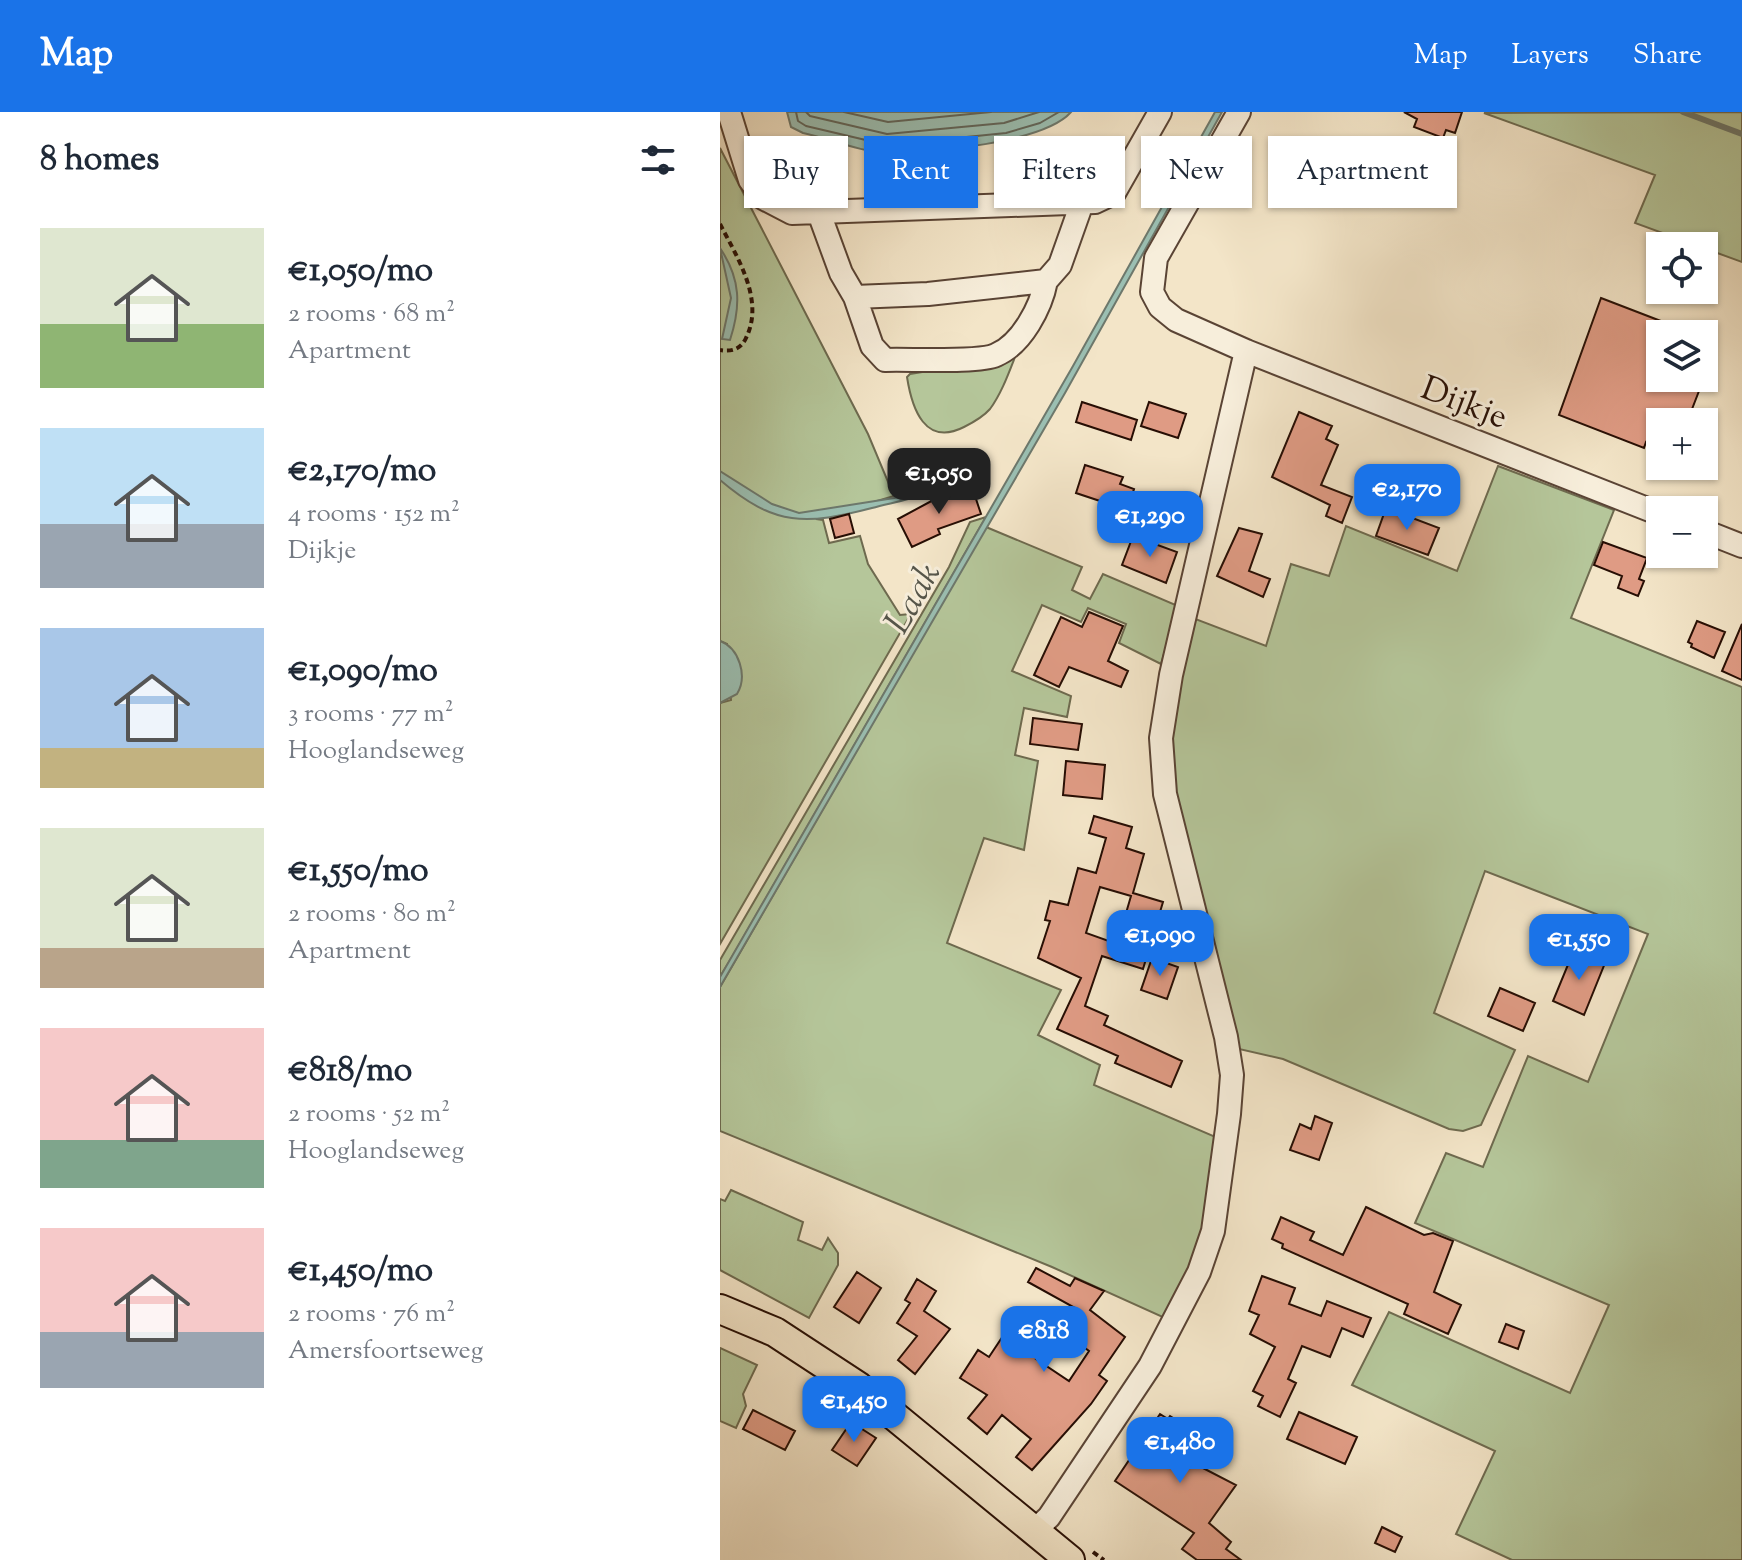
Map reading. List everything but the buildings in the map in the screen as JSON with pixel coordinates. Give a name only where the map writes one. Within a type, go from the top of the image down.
[{"type":"main road","points":[[720,1309],[775,1332],[859,1387],[1070,1560]]},
{"type":"street","points":[[729,112],[750,180],[763,198],[792,213],[994,206]]},
{"type":"street","points":[[1125,174],[1160,112]]},
{"type":"street","name":"Dijkje","points":[[1239,112],[1156,258],[1152,292],[1160,307],[1176,320],[1246,351],[1646,508]]},
{"type":"street","points":[[819,213],[872,346],[885,360],[994,357],[1010,347],[1042,303],[1046,281],[1060,265],[1080,208]]},
{"type":"street","points":[[855,297],[928,294],[1046,281]]},
{"type":"street","points":[[1034,1531],[1049,1517],[1150,1366],[1189,1295],[1213,1231],[1232,1075],[1226,1037],[1165,794],[1161,749],[1171,675],[1246,351]]},
{"type":"street","points":[[1718,537],[1742,546]]},
{"type":"path","points":[[720,224],[744,272],[752,310],[744,342],[737,349],[720,350]]},
{"type":"green space","points":[[1742,112],[1742,262],[1718,253],[1718,232],[1660,232],[1635,223],[1655,175],[1484,113]]},
{"type":"green space","points":[[720,148],[744,194],[744,208],[751,208],[868,434],[894,496],[816,519],[823,520],[829,543],[860,536],[868,564],[900,615],[911,614],[720,944],[720,703],[731,700],[727,644],[720,641]]},
{"type":"green space","points":[[1015,357],[998,397],[981,417],[951,432],[939,432],[923,422],[909,389],[907,377],[910,374]]},
{"type":"green space","points":[[1498,466],[1614,510],[1571,618],[1742,687],[1742,1560],[1512,1560],[1456,1534],[1495,1451],[1352,1385],[1389,1312],[1570,1393],[1609,1305],[1415,1223],[1446,1153],[1483,1167],[1528,1056],[1588,1082],[1648,934],[1485,871],[1434,1013],[1515,1050],[1481,1125],[1463,1131],[1449,1129],[1283,1059],[1239,1049],[1175,796],[1170,739],[1193,618],[1266,646],[1291,564],[1329,576],[1346,526],[1457,571]]},
{"type":"green space","points":[[986,517],[720,977],[720,960],[949,567],[970,522]]},
{"type":"green space","points":[[986,527],[1082,567],[1072,590],[1090,599],[1103,574],[1178,606],[1161,664],[1119,643],[1126,624],[1088,608],[1081,622],[1042,605],[1012,671],[1071,696],[1067,717],[1024,708],[1015,755],[1038,761],[1024,850],[984,838],[947,943],[1061,990],[1038,1035],[1100,1065],[1094,1085],[1218,1138],[1199,1251],[1167,1319],[1052,1267],[720,1131],[720,987]]},
{"type":"green space","points":[[731,1190],[803,1222],[798,1240],[822,1250],[828,1238],[838,1253],[838,1265],[809,1318],[720,1270],[720,1199],[725,1201]]},
{"type":"green space","points":[[720,1348],[757,1365],[743,1394],[746,1406],[736,1428],[720,1421]]},
{"type":"water","points":[[787,112],[1071,112],[1057,123],[1037,131],[1021,136],[994,136],[994,142],[978,145],[978,136],[864,136],[864,149],[848,146],[848,136],[814,136],[791,127]]},
{"type":"water","points":[[1215,112],[1222,112],[1209,136],[1202,136]]},
{"type":"water","points":[[1161,208],[1168,208],[1065,393],[720,987],[720,977]]},
{"type":"water","points":[[720,248],[732,271],[737,293],[730,340],[722,339],[731,298]]},
{"type":"water","points":[[720,471],[772,504],[799,513],[926,493],[849,514],[792,518],[758,507],[720,480]]},
{"type":"water","points":[[720,641],[737,656],[742,679],[737,694],[720,703]]},
{"type":"waterway","points":[[1683,112],[1742,134]]},
{"type":"water label","name":"Laak","points":[[911,597]]}]
